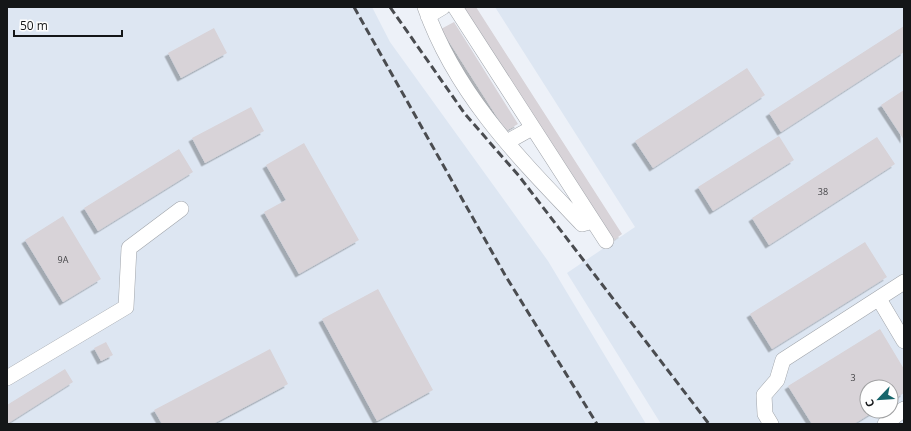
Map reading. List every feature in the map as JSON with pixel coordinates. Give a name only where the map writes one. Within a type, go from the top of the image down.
[{"type":"lane","points":[[443,7],[427,12],[450,64],[477,106],[542,182],[582,224],[593,221]]},
{"type":"lane","points":[[455,7],[606,241]]},
{"type":"lane","points":[[507,142],[532,128]]},
{"type":"lane","points":[[542,182],[561,172]]},
{"type":"lane","points":[[7,378],[126,307],[128,248],[181,209]]},
{"type":"lane","points":[[772,424],[765,414],[764,395],[777,380],[783,360],[904,282]]},
{"type":"lane","points":[[879,299],[904,341]]},
{"type":"lane","points":[[885,424],[904,409]]},
{"type":"shaded area","points":[[7,7],[372,7],[390,42],[548,261],[646,424],[7,424]]},
{"type":"shaded area","points":[[495,7],[904,7],[904,424],[661,424],[567,273],[635,227]]},
{"type":"building","points":[[467,7],[476,7],[622,234],[611,242],[461,11]]},
{"type":"building","points":[[454,22],[518,124],[506,131],[441,29]]},
{"type":"building","points":[[904,26],[904,52],[781,132],[769,113]]},
{"type":"building","points":[[214,28],[227,53],[181,78],[168,53]]},
{"type":"building","points":[[747,68],[765,95],[653,168],[635,141]]},
{"type":"building","points":[[904,90],[904,140],[881,105]]},
{"type":"building","points":[[251,107],[264,131],[205,163],[192,138]]},
{"type":"building","points":[[779,136],[794,160],[713,211],[698,187]]},
{"type":"building","points":[[877,137],[895,164],[769,245],[752,218]]},
{"type":"building","points":[[304,143],[359,240],[299,274],[264,212],[286,200],[266,165]]},
{"type":"building","points":[[179,149],[193,172],[98,231],[84,208]]},
{"type":"building","points":[[63,216],[101,279],[63,302],[25,240]]},
{"type":"building","points":[[865,242],[887,277],[772,349],[750,314]]},
{"type":"building","points":[[378,289],[433,390],[377,421],[322,319]]},
{"type":"building","points":[[880,329],[904,369],[904,393],[899,396],[899,379],[859,379],[859,419],[862,419],[854,424],[812,424],[788,386]]},
{"type":"building","points":[[106,342],[113,355],[101,361],[94,348]]},
{"type":"building","points":[[270,349],[288,384],[213,424],[162,424],[154,410]]},
{"type":"building","points":[[65,369],[73,382],[7,424],[7,405]]},
{"type":"railway","points":[[354,7],[505,275],[597,424]]},
{"type":"railway","points":[[390,7],[465,114],[519,176],[709,424]]}]
